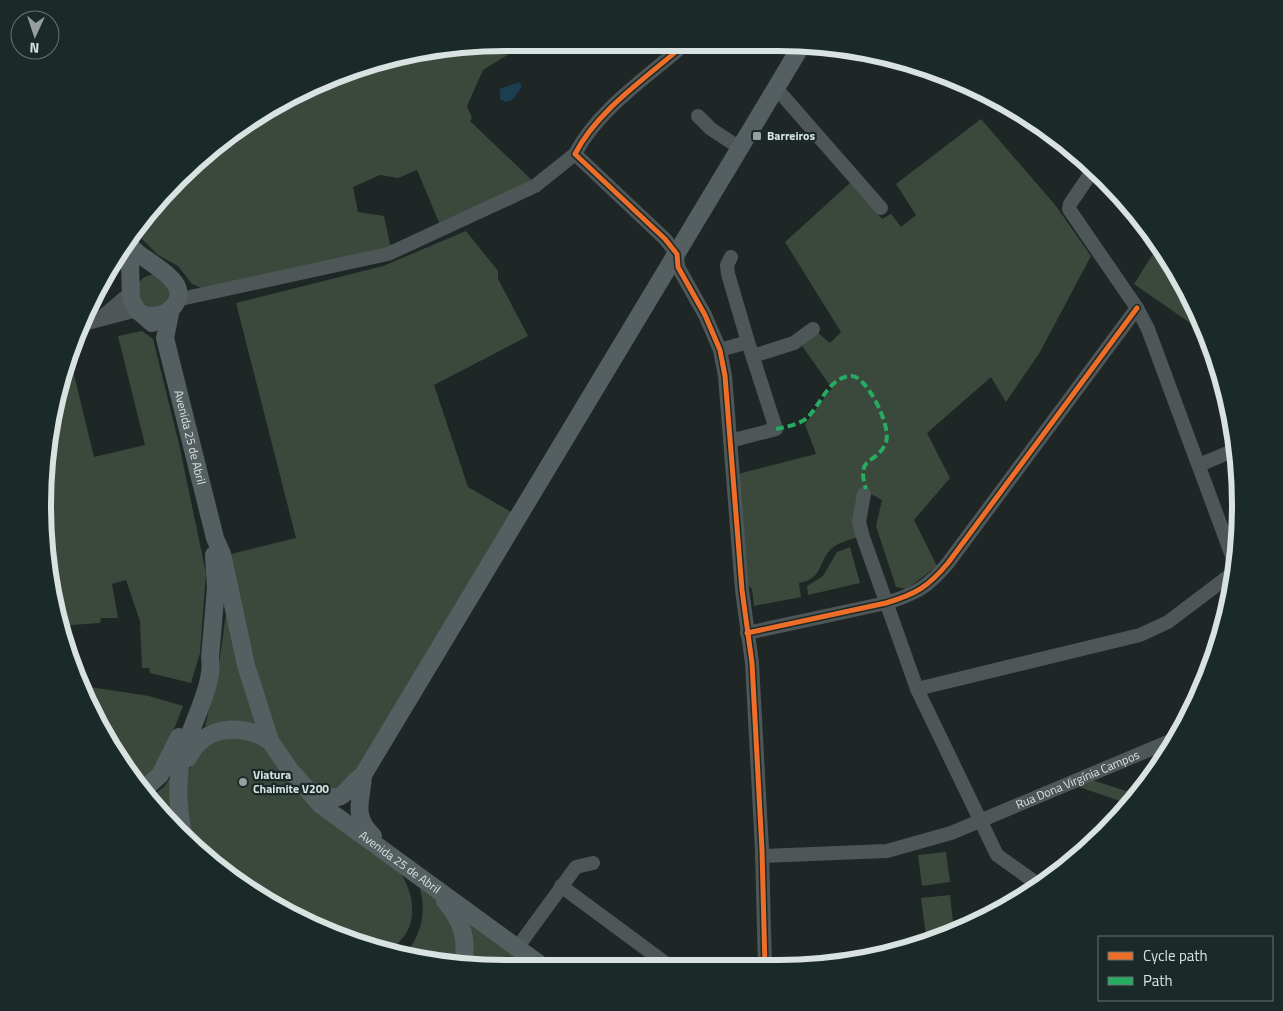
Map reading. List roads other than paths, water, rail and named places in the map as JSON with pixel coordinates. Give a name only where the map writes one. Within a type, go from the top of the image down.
[{"type":"main road","points":[[310,791],[332,799],[340,798],[363,775],[798,52]]},
{"type":"main road","points":[[132,247],[175,282]]},
{"type":"main road","name":"Avenida 25 de Abril","points":[[127,255],[130,262],[133,305],[165,338],[215,538],[222,554],[246,665],[270,742],[290,770],[321,805],[534,960]]},
{"type":"main road","points":[[131,288],[141,273],[155,269],[162,270]]},
{"type":"main road","name":"Avenida 25 de Abril","points":[[165,338],[174,304],[175,282]]},
{"type":"main road","points":[[141,312],[159,316],[174,304]]},
{"type":"main road","name":"Avenida 25 de Abril","points":[[181,823],[178,810],[181,758],[201,703],[211,666],[210,658],[216,588],[215,538]]},
{"type":"main road","points":[[148,786],[160,775],[172,753],[194,701],[204,664],[210,658]]},
{"type":"main road","name":"Avenida 25 de Abril","points":[[180,775],[190,752],[198,742],[216,731],[242,730],[260,736],[270,742]]},
{"type":"main road","points":[[363,775],[358,800],[363,824],[372,835],[386,845],[402,864]]},
{"type":"main road","points":[[431,884],[452,908],[462,927],[466,946],[464,958]]},
{"type":"street","points":[[174,304],[199,294],[388,254],[535,186],[575,154],[583,138],[616,104],[677,51]]},
{"type":"street","points":[[776,88],[881,208]]},
{"type":"street","points":[[698,116],[711,129],[740,148]]},
{"type":"street","points":[[575,154],[665,239],[677,254],[678,268],[698,302],[720,350],[725,376],[747,632],[752,663],[762,856],[765,960]]},
{"type":"street","points":[[1089,175],[1070,204],[1069,209],[1136,308],[1148,329],[1198,465],[1230,544]]},
{"type":"street","points":[[730,441],[776,429],[728,274],[727,265],[731,257]]},
{"type":"street","points":[[175,282],[199,294]]},
{"type":"street","points":[[91,322],[112,310],[131,288]]},
{"type":"street","points":[[747,632],[886,603],[918,592],[948,563],[1136,308]]},
{"type":"street","points":[[90,322],[141,312]]},
{"type":"street","points":[[753,356],[794,343],[813,329]]},
{"type":"street","points":[[720,350],[748,342]]},
{"type":"street","points":[[1198,465],[1229,453]]},
{"type":"street","points":[[864,494],[859,522],[917,689],[997,854],[1033,881]]},
{"type":"street","points":[[917,689],[1140,635],[1168,622],[1226,578]]},
{"type":"street","name":"Rua Dona Virgínia Campos","points":[[762,856],[887,851],[951,833],[981,822],[1164,744]]},
{"type":"street","points":[[517,948],[576,867],[593,863]]},
{"type":"street","points":[[561,886],[661,960]]},
{"type":"water","points":[[519,82],[522,87],[512,100],[506,102],[500,99],[500,89]]},
{"type":"place","name":"Barreiros","points":[[757,136]]},
{"type":"place","name":"Viatura Chaimite V200","points":[[243,782]]}]
